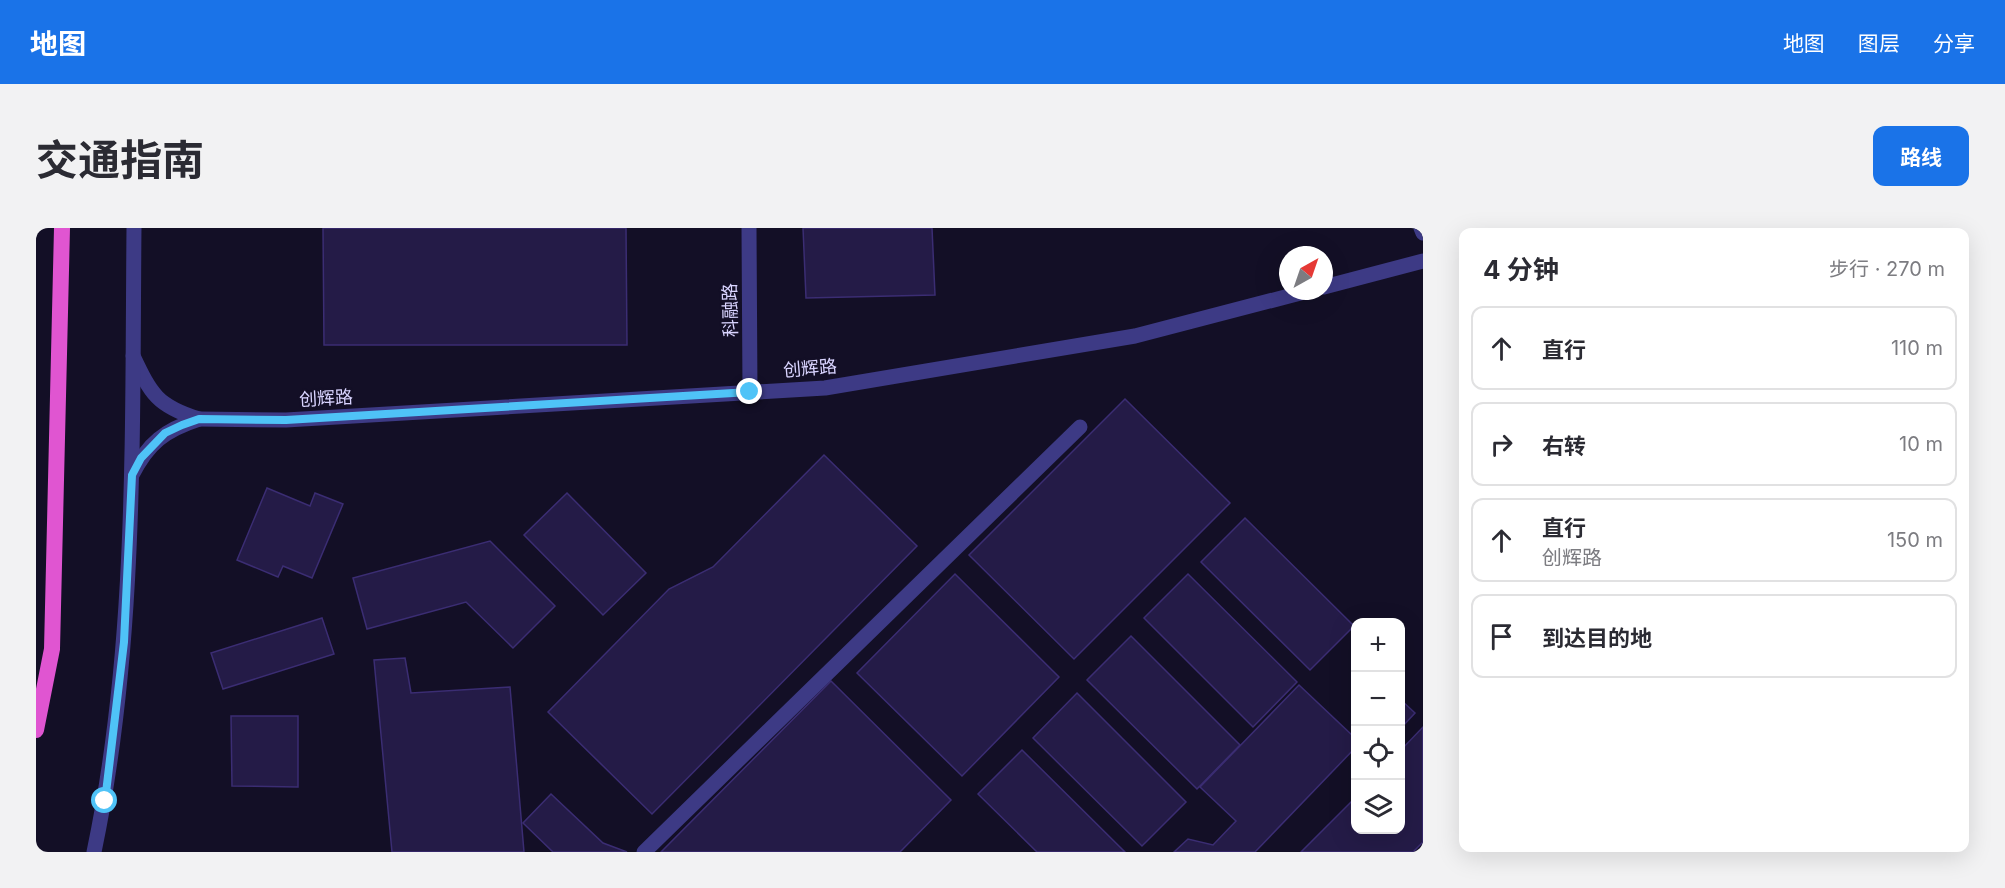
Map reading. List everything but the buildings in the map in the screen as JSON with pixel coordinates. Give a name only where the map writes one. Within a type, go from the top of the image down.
[{"type":"highway","points":[[36,730],[52,650],[62,228]]},
{"type":"street","points":[[94,852],[105,801],[124,642],[132,475],[134,228]]},
{"type":"street","name":"科融路","points":[[749,228],[750,392]]},
{"type":"street","points":[[1421,228],[1423,233]]},
{"type":"street","points":[[1333,285],[1423,261]]},
{"type":"street","name":"创辉路","points":[[199,419],[286,420],[825,388],[1135,336],[1279,299]]},
{"type":"street","points":[[133,356],[147,385],[161,403],[179,413],[199,419]]},
{"type":"street","points":[[132,475],[141,458],[165,433],[199,419]]},
{"type":"street","points":[[644,852],[1080,428]]},
{"type":"route","points":[[105,801],[124,642],[132,475],[141,458],[165,433],[199,419],[286,420],[750,392]]}]
